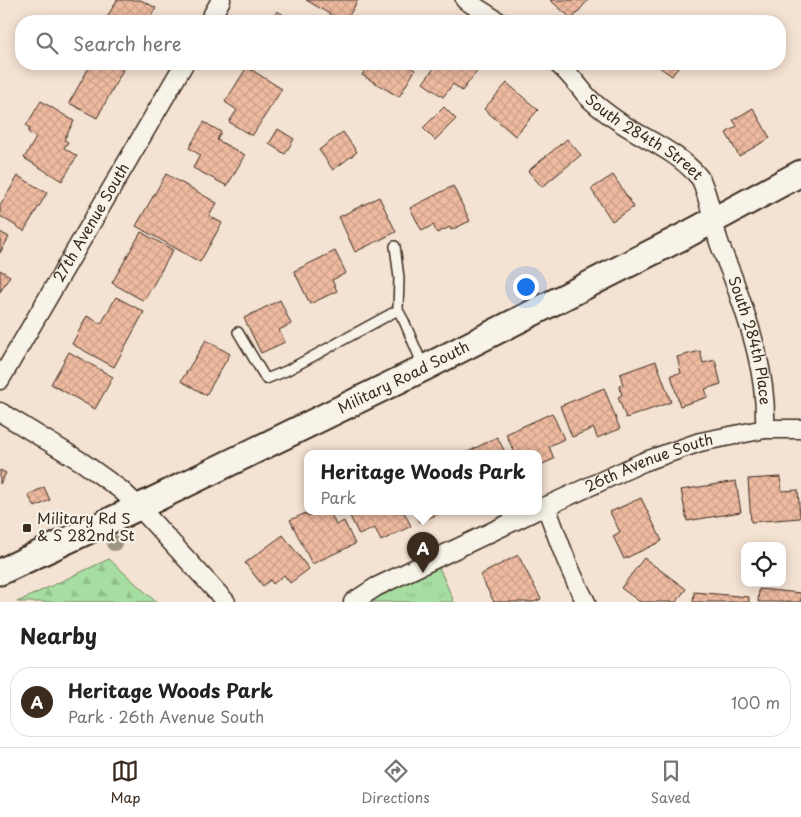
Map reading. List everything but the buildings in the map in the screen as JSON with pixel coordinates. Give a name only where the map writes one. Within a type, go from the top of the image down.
[{"type":"main road","name":"Military Road South","points":[[0,572],[139,507],[424,368],[801,173]]},
{"type":"street","points":[[212,15],[221,0]]},
{"type":"street","points":[[466,0],[489,15]]},
{"type":"street","name":"27th Avenue South","points":[[0,380],[181,70]]},
{"type":"street","name":"South 284th Street","points":[[563,70],[587,96],[604,111],[630,129],[670,151],[688,165],[701,180],[713,220]]},
{"type":"street","name":"South 284th Place","points":[[713,220],[760,362],[766,405],[765,429]]},
{"type":"street","points":[[0,412],[82,462],[121,490],[139,507],[226,602]]},
{"type":"street","points":[[765,429],[801,429]]},
{"type":"street","name":"26th Avenue South","points":[[542,508],[643,462],[700,442],[765,429]]},
{"type":"street","name":"26th Avenue South","points":[[354,602],[376,587],[526,515]]},
{"type":"street","points":[[542,515],[586,602]]},
{"type":"lane","points":[[395,246],[400,278],[398,310],[424,368]]},
{"type":"lane","points":[[238,332],[266,380],[398,310]]},
{"type":"green space","points":[[435,558],[454,602],[353,602]]},
{"type":"green space","points":[[109,559],[156,602],[17,602]]},
{"type":"place","name":"Military Rd S & S 282nd St","points":[[27,528]]},
{"type":"place","name":"Heritage Woods Park","points":[[423,573]]}]
